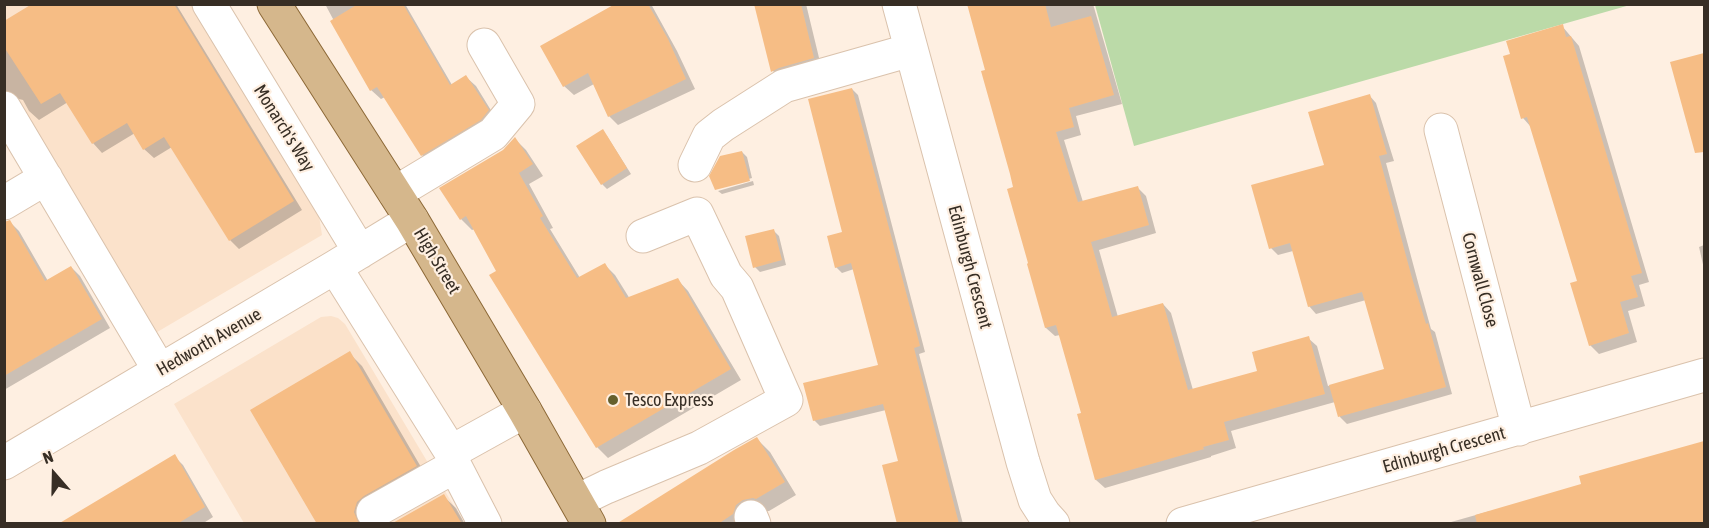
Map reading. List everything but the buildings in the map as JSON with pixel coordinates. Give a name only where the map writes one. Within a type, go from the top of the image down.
[{"type":"main road","name":"High Street","points":[[274,4],[404,207],[583,512]]},
{"type":"street","name":"Monarch's Way","points":[[209,4],[453,459],[485,524]]},
{"type":"street","name":"Edinburgh Crescent","points":[[898,4],[1023,462],[1035,500],[1053,524]]},
{"type":"street","name":"Hedworth Avenue","points":[[4,463],[347,260],[404,207],[493,134],[518,104],[484,45]]},
{"type":"street","points":[[695,165],[709,136],[784,86],[911,50]]},
{"type":"street","points":[[4,108],[160,371]]},
{"type":"street","name":"Cornwall Close","points":[[1441,130],[1519,429]]},
{"type":"street","points":[[4,203],[46,178]]},
{"type":"street","points":[[583,512],[606,487],[699,448],[786,400],[737,288],[726,275],[697,214],[643,236]]},
{"type":"street","name":"Edinburgh Crescent","points":[[1183,524],[1704,375]]},
{"type":"street","points":[[373,512],[525,411]]},
{"type":"shaded area","points":[[4,5],[192,5],[319,216],[322,235],[147,338],[5,91]]},
{"type":"shaded area","points":[[331,316],[345,324],[464,523],[244,523],[174,404],[321,317]]},
{"type":"green space","points":[[1095,4],[1630,5],[1134,146]]},
{"type":"place","name":"Tesco Express","points":[[613,400]]}]
